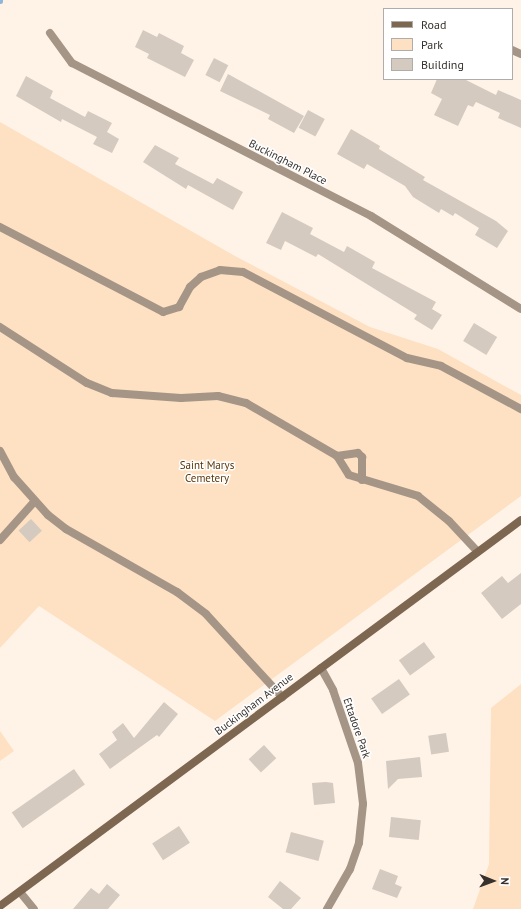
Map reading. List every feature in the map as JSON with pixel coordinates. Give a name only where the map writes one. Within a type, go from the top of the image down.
[{"type":"main road","name":"Buckingham Avenue","points":[[0,906],[521,520]]},
{"type":"street","name":"Buckingham Place","points":[[50,33],[72,63],[371,216],[521,308]]},
{"type":"street","points":[[0,228],[163,312],[179,307],[190,287],[201,277],[220,270],[243,272],[407,358],[441,366],[521,409]]},
{"type":"street","points":[[0,327],[87,383],[112,393],[233,398],[246,403],[338,456],[350,475],[362,480],[418,496],[449,521],[478,552]]},
{"type":"street","points":[[0,451],[14,477],[34,502],[66,529],[170,588],[206,614],[282,697]]},
{"type":"street","points":[[338,456],[358,453],[362,457],[362,480]]},
{"type":"street","points":[[0,540],[34,502]]},
{"type":"street","name":"Ettadore Park","points":[[321,668],[333,690],[358,763],[362,804],[359,843],[350,869],[327,909]]},
{"type":"street","points":[[20,892],[34,909]]},
{"type":"green space","name":"Saint Marys Cemetery","points":[[0,122],[235,256],[370,327],[438,349],[521,395],[521,496],[215,721],[39,606],[0,648]]},
{"type":"green space","points":[[521,684],[521,909],[473,909],[489,864],[491,708]]},
{"type":"green space","points":[[0,731],[14,751],[0,761]]},
{"type":"building","points":[[143,30],[157,37],[159,33],[184,46],[181,53],[194,60],[185,77],[147,58],[149,54],[135,47]]},
{"type":"building","points":[[214,58],[228,65],[220,82],[205,75]]},
{"type":"building","points":[[228,74],[304,116],[294,133],[268,119],[270,115],[220,91]]},
{"type":"building","points":[[26,76],[53,91],[50,98],[85,117],[88,111],[112,123],[107,132],[119,139],[112,153],[93,144],[97,137],[62,119],[61,122],[16,96]]},
{"type":"building","points":[[437,80],[466,80],[496,95],[498,90],[521,100],[521,128],[498,118],[500,113],[476,102],[473,107],[468,105],[458,126],[434,115],[442,99],[431,93]]},
{"type":"building","points":[[308,110],[325,119],[315,137],[299,128]]},
{"type":"building","points":[[351,129],[380,146],[379,149],[425,177],[423,180],[496,221],[508,231],[497,248],[475,235],[479,228],[455,213],[453,216],[441,209],[439,213],[413,197],[405,186],[367,164],[364,169],[337,154]]},
{"type":"building","points":[[155,145],[179,158],[175,164],[213,184],[217,178],[243,192],[233,210],[188,185],[186,189],[143,162]]},
{"type":"building","points":[[282,212],[313,228],[310,234],[344,252],[347,246],[375,262],[372,268],[436,302],[432,309],[442,315],[432,330],[414,319],[417,315],[318,254],[316,257],[285,241],[281,250],[266,243]]},
{"type":"building","points":[[474,323],[497,337],[486,355],[463,341]]},
{"type":"building","points":[[31,519],[42,531],[29,542],[19,531]]},
{"type":"building","points":[[521,573],[521,604],[502,619],[481,593],[502,576],[508,583]]},
{"type":"building","points":[[424,642],[435,657],[410,676],[399,660]]},
{"type":"building","points":[[399,679],[410,695],[382,714],[371,699]]},
{"type":"building","points":[[164,702],[178,714],[159,737],[157,735],[110,769],[99,754],[117,740],[112,732],[123,723],[134,738]]},
{"type":"building","points":[[446,733],[449,752],[431,755],[428,736]]},
{"type":"building","points":[[264,745],[276,758],[261,772],[249,759]]},
{"type":"building","points":[[420,757],[422,777],[398,779],[388,789],[386,761]]},
{"type":"building","points":[[74,769],[85,785],[23,828],[12,813]]},
{"type":"building","points":[[312,783],[333,783],[335,803],[314,805]]},
{"type":"building","points":[[391,817],[421,820],[419,840],[389,837]]},
{"type":"building","points":[[179,826],[190,843],[163,860],[152,843]]},
{"type":"building","points":[[291,832],[324,841],[318,861],[286,852]]},
{"type":"building","points":[[380,869],[398,876],[395,884],[402,887],[397,898],[372,889]]},
{"type":"building","points":[[280,881],[301,898],[291,909],[283,909],[268,897]]},
{"type":"building","points":[[107,884],[120,895],[108,909],[73,909],[91,888],[99,894]]}]
